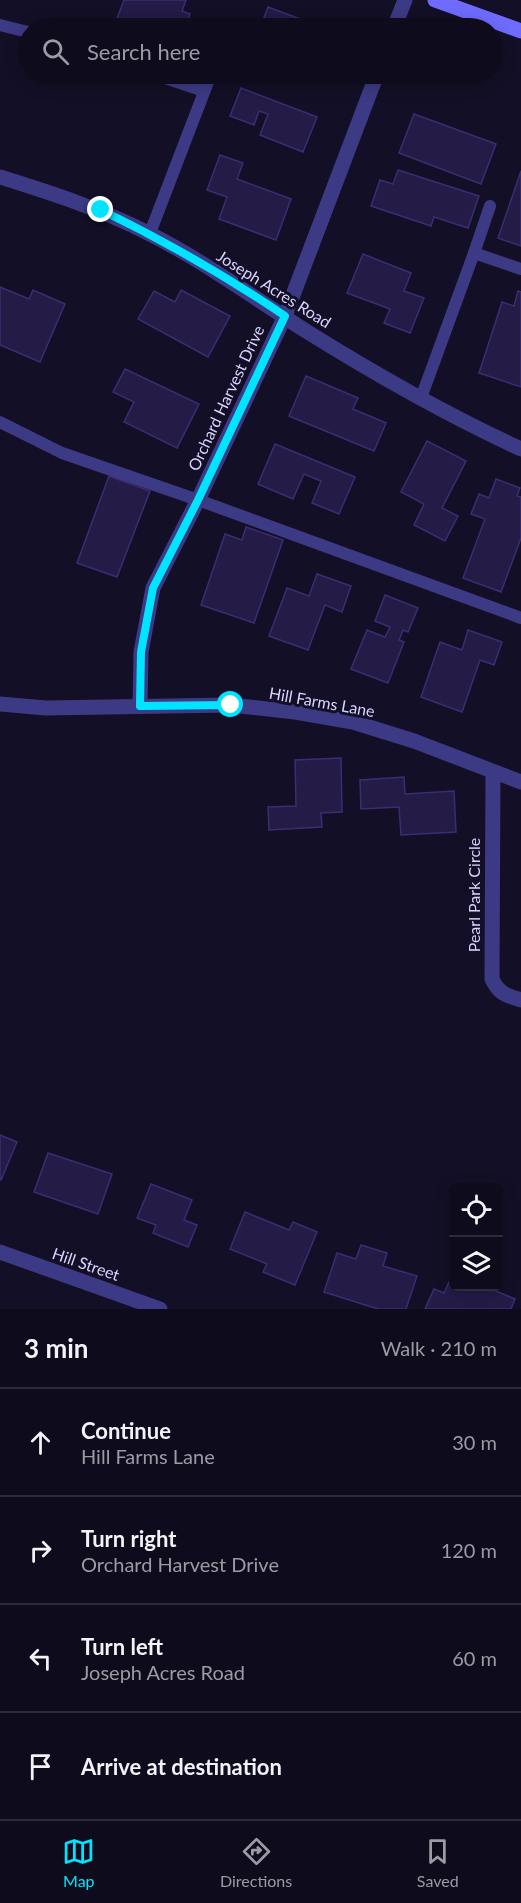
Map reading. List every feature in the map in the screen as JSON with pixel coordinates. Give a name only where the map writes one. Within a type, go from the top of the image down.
[{"type":"main road","points":[[435,0],[485,18]]},
{"type":"main road","points":[[503,25],[521,31]]},
{"type":"street","points":[[398,18],[405,0]]},
{"type":"street","name":"Orchard Harvest Drive","points":[[140,706],[141,652],[153,588],[198,500],[285,316],[373,84]]},
{"type":"street","name":"Joseph Acres Road","points":[[0,177],[101,210],[150,233],[238,285],[362,365],[521,449]]},
{"type":"street","name":"Hill Farms Lane","points":[[0,704],[46,708],[231,705],[295,712],[353,722],[414,741],[521,782]]},
{"type":"street","name":"Pearl Park Circle","points":[[493,772],[492,979],[502,994],[521,1000]]},
{"type":"street","name":"Hill Street","points":[[0,1252],[160,1309]]},
{"type":"lane","points":[[0,25],[18,30]]},
{"type":"lane","points":[[181,84],[204,92]]},
{"type":"lane","points":[[150,233],[207,84]]},
{"type":"lane","points":[[421,398],[490,206]]},
{"type":"lane","points":[[474,253],[521,269]]},
{"type":"lane","points":[[0,422],[62,453],[521,618]]},
{"type":"building","points":[[124,0],[186,0],[182,11],[190,14],[188,18],[117,18]]},
{"type":"building","points":[[268,7],[297,18],[264,18]]},
{"type":"building","points":[[241,88],[317,117],[303,152],[260,135],[268,114],[259,111],[254,125],[230,116]]},
{"type":"building","points":[[414,114],[496,144],[481,184],[399,153]]},
{"type":"building","points":[[220,155],[243,163],[237,179],[291,199],[276,240],[219,219],[227,197],[207,190]]},
{"type":"building","points":[[398,170],[479,196],[468,228],[434,217],[431,226],[371,206],[380,180],[393,184]]},
{"type":"building","points":[[521,171],[521,246],[498,238]]},
{"type":"building","points":[[363,254],[411,273],[404,291],[424,298],[410,333],[384,323],[390,309],[347,293]]},
{"type":"building","points":[[0,287],[29,299],[33,290],[65,304],[40,362],[0,345]]},
{"type":"building","points":[[181,290],[230,316],[208,357],[138,319],[154,291],[175,302]]},
{"type":"building","points":[[518,291],[521,292],[521,387],[479,373],[502,302],[514,306]]},
{"type":"building","points":[[125,369],[199,404],[177,448],[124,422],[134,402],[113,392]]},
{"type":"building","points":[[306,376],[358,398],[353,409],[386,423],[374,451],[289,416]]},
{"type":"building","points":[[427,441],[466,461],[442,508],[458,516],[445,541],[414,525],[424,504],[401,492]]},
{"type":"building","points":[[275,444],[355,477],[339,514],[312,503],[321,481],[304,474],[293,499],[258,484]]},
{"type":"building","points":[[109,476],[150,491],[117,577],[77,563]]},
{"type":"building","points":[[496,479],[520,488],[517,496],[521,497],[521,538],[501,592],[463,578],[485,519],[471,514],[479,494],[489,498]]},
{"type":"building","points":[[246,527],[283,540],[254,623],[201,605],[225,534],[242,540]]},
{"type":"building","points":[[317,574],[351,586],[342,612],[325,605],[308,650],[269,636],[287,588],[309,596]]},
{"type":"building","points":[[385,595],[418,608],[408,632],[403,630],[399,640],[404,642],[388,683],[351,669],[367,630],[385,637],[390,627],[375,621]]},
{"type":"building","points":[[468,630],[502,642],[494,665],[480,660],[462,712],[421,697],[440,642],[462,650]]},
{"type":"building","points":[[341,758],[342,812],[321,813],[322,827],[269,830],[268,807],[296,806],[295,760]]},
{"type":"building","points":[[404,777],[405,794],[454,791],[456,832],[401,835],[399,807],[361,809],[360,780]]},
{"type":"building","points":[[0,1135],[17,1142],[1,1180],[0,1180]]},
{"type":"building","points":[[48,1153],[112,1174],[98,1214],[34,1192]]},
{"type":"building","points":[[151,1184],[192,1200],[184,1220],[197,1225],[188,1247],[153,1233],[156,1225],[137,1218]]},
{"type":"building","points":[[245,1212],[289,1230],[293,1222],[317,1232],[295,1285],[263,1272],[267,1264],[230,1249]]},
{"type":"building","points":[[361,1245],[387,1253],[383,1266],[417,1276],[406,1309],[378,1309],[324,1292],[337,1253],[356,1259]]},
{"type":"building","points":[[449,1282],[449,1291],[496,1291],[515,1299],[511,1309],[425,1309],[434,1289],[444,1293]]},
{"type":"route","points":[[101,210],[150,233],[285,316],[198,500],[153,588],[141,652],[140,706],[231,705]]}]
